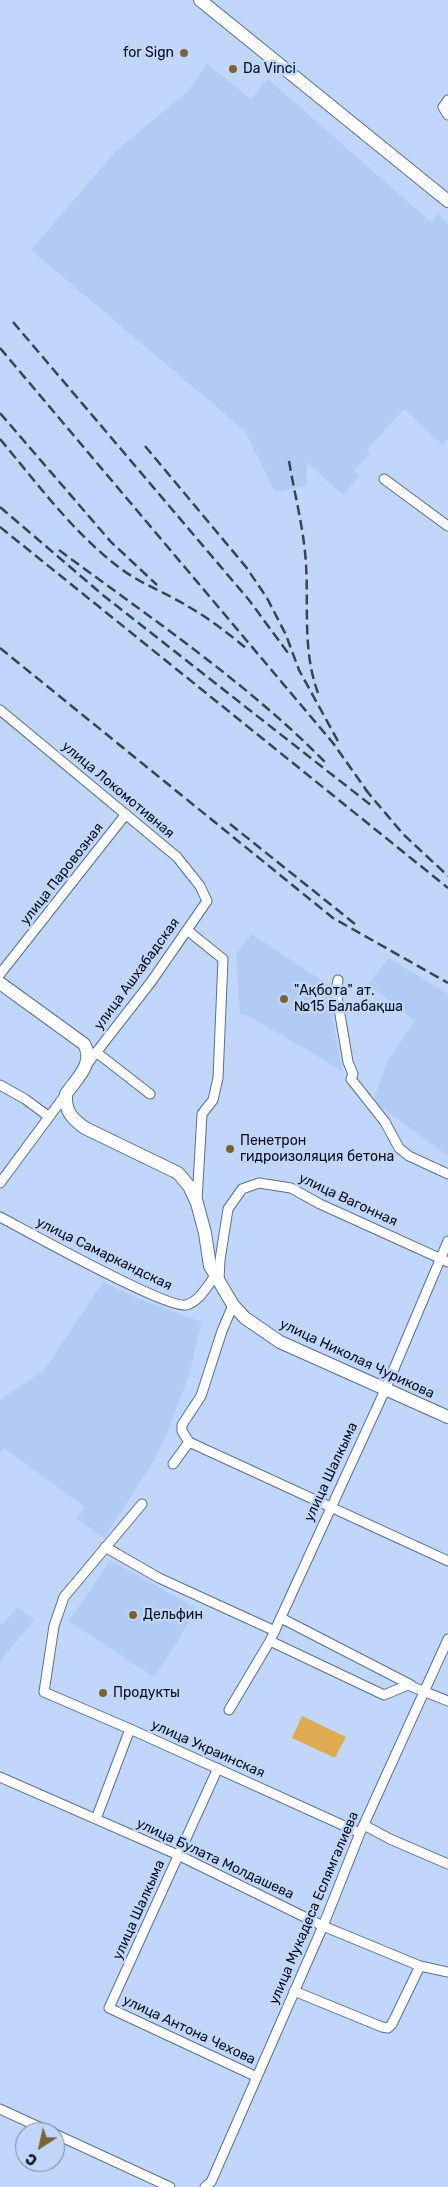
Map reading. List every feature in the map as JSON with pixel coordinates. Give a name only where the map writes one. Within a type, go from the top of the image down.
[{"type":"street","points":[[200,0],[448,201]]},
{"type":"street","points":[[448,100],[443,107],[448,116]]},
{"type":"street","points":[[384,479],[448,526]]},
{"type":"street","name":"улица Локомотивная","points":[[0,710],[177,857],[200,886],[207,901]]},
{"type":"street","name":"улица Паровозная","points":[[0,974],[126,814]]},
{"type":"street","name":"улица Ашхабадская","points":[[88,1063],[150,982],[207,901]]},
{"type":"street","points":[[187,930],[223,959],[218,1078],[213,1100],[202,1114],[197,1203]]},
{"type":"street","points":[[338,980],[336,991],[348,1062],[353,1074],[351,1079],[384,1122],[399,1148],[409,1156],[448,1174]]},
{"type":"street","points":[[0,984],[84,1044],[89,1052],[88,1063],[0,1183]]},
{"type":"street","points":[[96,1052],[150,1094]]},
{"type":"street","points":[[0,1085],[25,1099],[48,1116]]},
{"type":"street","name":"улица Николая Чурикова","points":[[66,1094],[68,1112],[74,1120],[178,1173],[189,1186],[197,1203],[205,1233],[210,1266],[233,1305],[255,1326],[280,1342],[448,1417]]},
{"type":"street","name":"улица Вагонная","points":[[217,1280],[228,1209],[242,1189],[259,1184],[291,1188],[320,1204],[445,1260]]},
{"type":"street","name":"улица Самаркандская","points":[[0,1217],[134,1287],[175,1305],[186,1305],[217,1280]]},
{"type":"street","name":"улица Шалкыма","points":[[229,1710],[275,1631],[330,1506],[445,1260],[448,1241]]},
{"type":"street","points":[[233,1305],[222,1331],[202,1396],[182,1425],[182,1431],[189,1442],[448,1561]]},
{"type":"street","points":[[173,1464],[189,1442]]},
{"type":"street","points":[[142,1504],[105,1547],[160,1578],[275,1631]]},
{"type":"street","name":"улица Украинская","points":[[105,1547],[64,1597],[54,1626],[44,1692],[218,1768],[448,1864]]},
{"type":"street","points":[[281,1618],[448,1702]]},
{"type":"street","name":"улица Мукадеса Еслямгалиева","points":[[205,2187],[211,2182],[323,1926],[362,1829],[448,1639]]},
{"type":"street","points":[[270,1641],[384,1696],[403,1686],[413,1686]]},
{"type":"street","points":[[96,1819],[130,1729]]},
{"type":"street","name":"улица Шалкыма","points":[[109,2008],[218,1768]]},
{"type":"street","name":"улица Булата Молдашева","points":[[0,1777],[178,1855],[323,1926],[420,1966],[448,1972]]},
{"type":"street","points":[[294,1991],[388,2028],[392,2024],[420,1966]]},
{"type":"street","name":"улица Антона Чехова","points":[[109,2008],[257,2077]]},
{"type":"street","points":[[0,2109],[28,2122]]},
{"type":"street","points":[[65,2139],[170,2187]]},
{"type":"shaded area","points":[[207,64],[251,99],[268,79],[431,222],[438,214],[448,223],[448,439],[443,445],[404,409],[367,450],[370,455],[354,470],[360,476],[343,495],[307,462],[306,486],[275,492],[245,431],[31,250],[116,151],[187,92]]},
{"type":"shaded area","name":"\"Ақбота\" ат. №15 Балабақша","points":[[252,934],[327,984],[342,1071],[249,1016],[240,1014],[236,954]]},
{"type":"shaded area","points":[[389,958],[448,994],[448,1156],[373,1101],[387,1062],[415,1021],[368,984]]},
{"type":"shaded area","points":[[103,1282],[141,1300],[202,1322],[189,1375],[168,1431],[153,1462],[104,1538],[77,1519],[85,1507],[4,1448],[0,1453],[0,1400],[44,1370]]},
{"type":"shaded area","name":"Дельфин","points":[[110,1560],[196,1608],[178,1641],[154,1677],[69,1621]]},
{"type":"shaded area","points":[[17,1607],[34,1620],[0,1661],[0,1623],[3,1624]]},
{"type":"shaded area","points":[[302,1716],[346,1737],[335,1758],[292,1738]]},
{"type":"railway","points":[[13,322],[249,600],[288,653]]},
{"type":"railway","points":[[0,348],[333,743],[369,794]]},
{"type":"railway","points":[[0,413],[111,542],[157,585]]},
{"type":"railway","points":[[0,439],[69,522],[100,552],[133,577],[204,617],[247,649]]},
{"type":"railway","points":[[145,446],[246,567],[267,598],[286,635],[299,670],[339,743]]},
{"type":"railway","points":[[289,461],[304,541],[308,641],[313,676],[318,693]]},
{"type":"railway","points":[[0,507],[104,596],[372,806]]},
{"type":"railway","points":[[0,527],[448,888]]},
{"type":"railway","points":[[59,550],[162,625],[229,677],[294,732],[325,762]]},
{"type":"railway","points":[[0,648],[333,918],[448,983]]},
{"type":"railway","points":[[365,789],[403,834],[448,876]]},
{"type":"railway","points":[[230,824],[355,924]]},
{"type":"place","name":"for Sign","points":[[184,53]]},
{"type":"place","name":"Da Vinci","points":[[233,69]]},
{"type":"place","name":"\"Ақбота\" ат. №15 Балабақша","points":[[284,999]]},
{"type":"place","name":"Пенетрон гидроизоляция бетона","points":[[230,1149]]},
{"type":"place","name":"Дельфин","points":[[133,1615]]},
{"type":"place","name":"Продукты","points":[[103,1693]]}]
